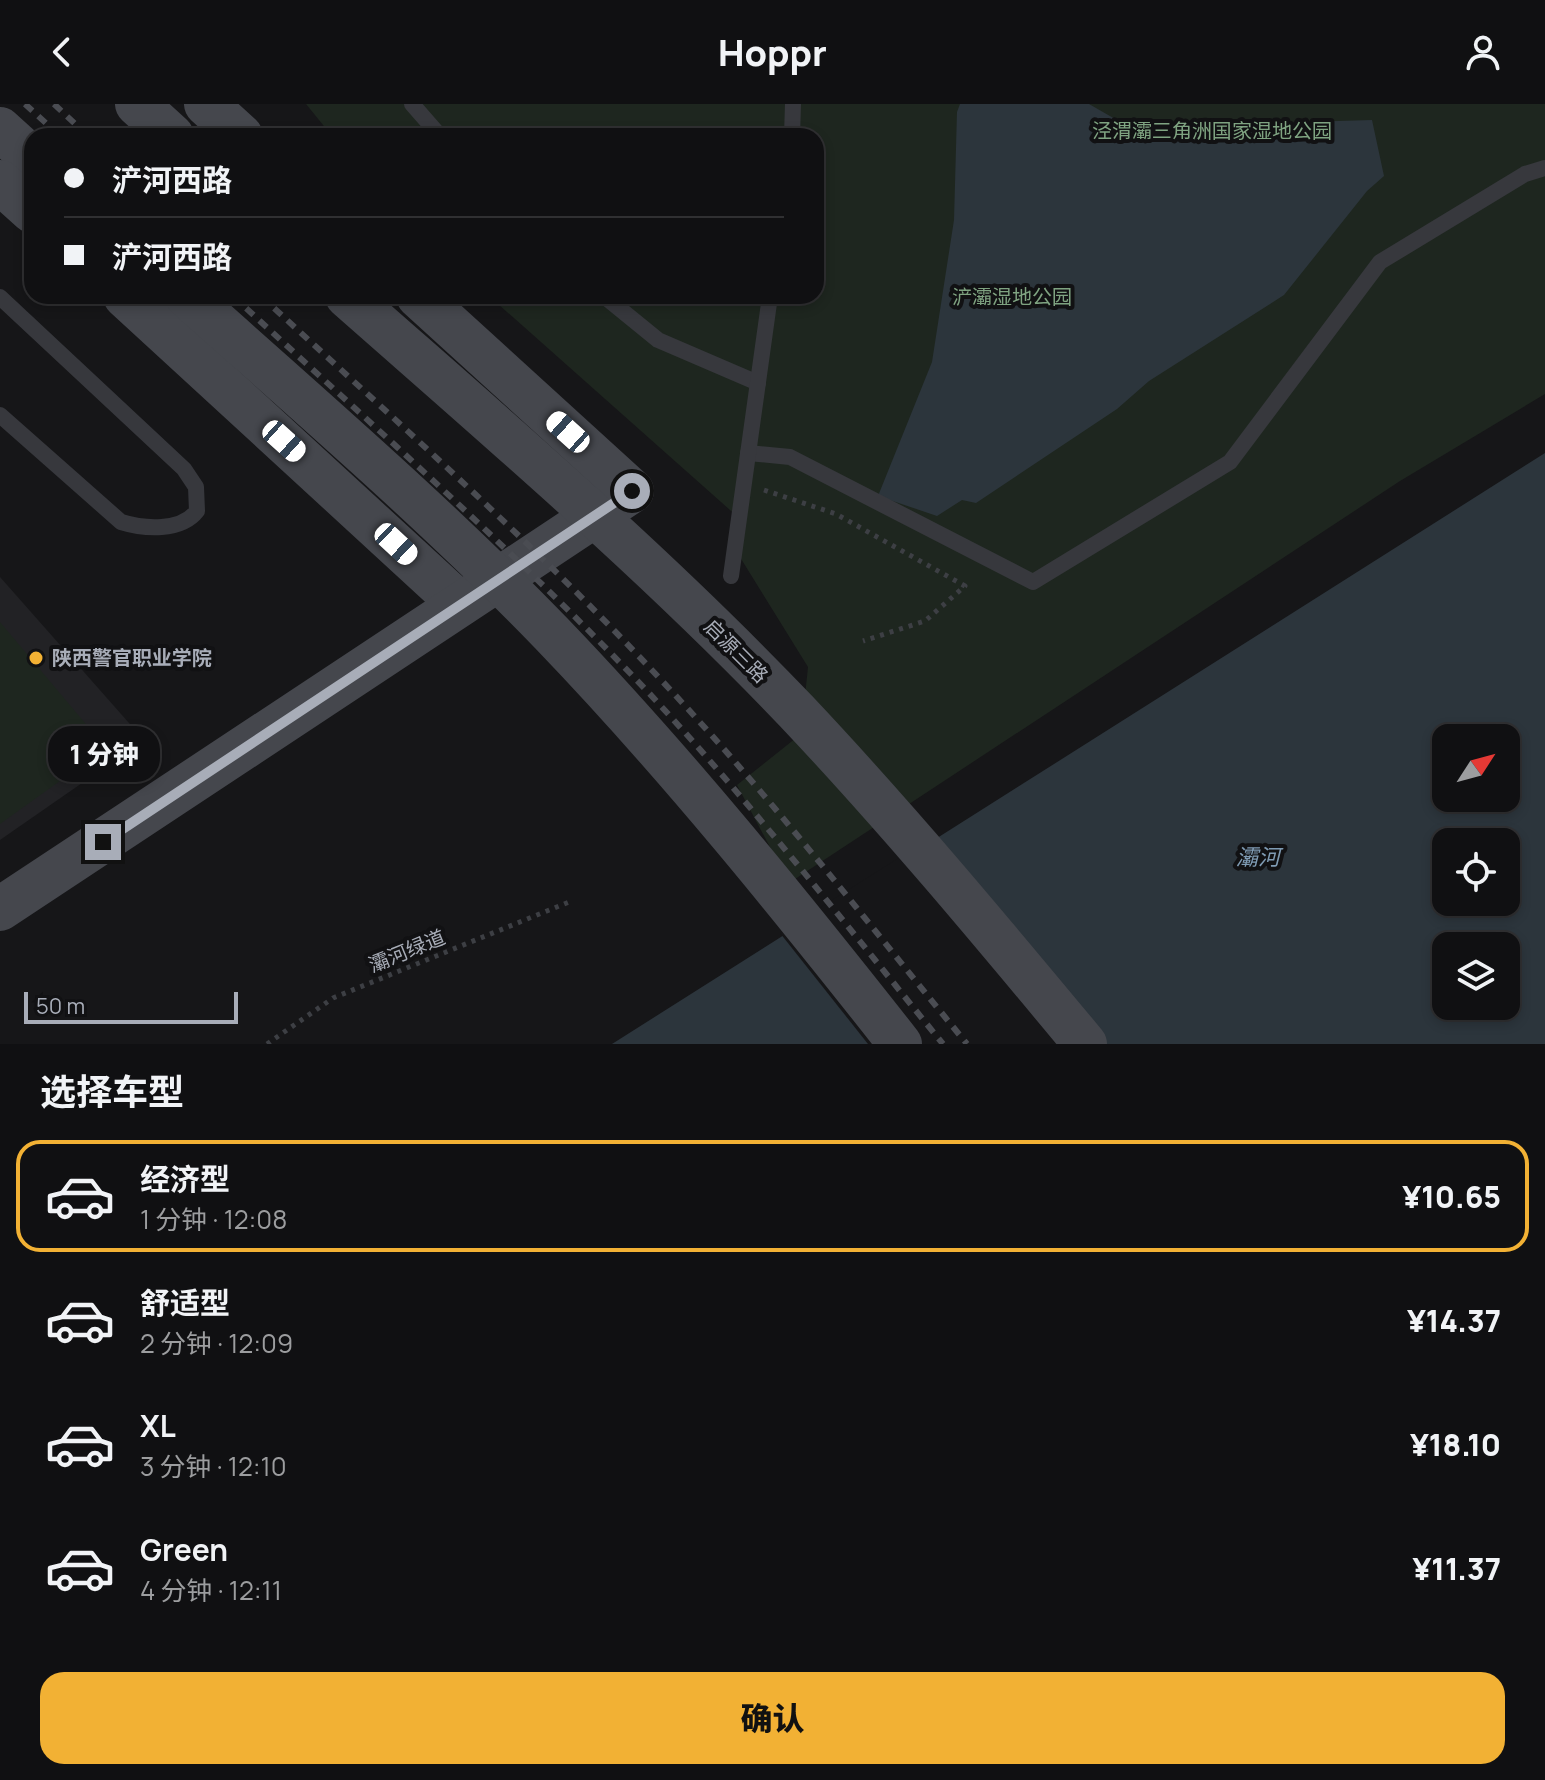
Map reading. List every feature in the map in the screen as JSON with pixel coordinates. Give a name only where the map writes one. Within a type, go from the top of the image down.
[{"type":"main road","points":[[137,104],[163,128]]},
{"type":"main road","points":[[206,104],[232,128]]},
{"type":"main road","points":[[0,129],[24,151]]},
{"type":"main road","points":[[0,182],[24,204]]},
{"type":"main road","points":[[134,304],[460,604]]},
{"type":"main road","points":[[196,304],[452,535],[552,634],[712,811],[900,1044]]},
{"type":"main road","name":"启源三路","points":[[356,304],[680,596],[795,710],[961,894],[1085,1044]]},
{"type":"main road","points":[[0,909],[632,491],[427,304]]},
{"type":"lane","points":[[412,104],[433,128]]},
{"type":"lane","points":[[792,128],[793,104]]},
{"type":"lane","points":[[748,453],[790,457],[1033,582],[1230,462],[1380,262],[1525,174],[1545,168]]},
{"type":"lane","points":[[0,297],[184,469],[196,487],[197,511],[185,523],[170,526],[139,528],[121,522],[0,415]]},
{"type":"lane","points":[[614,304],[658,340],[758,383]]},
{"type":"lane","points":[[731,576],[769,304]]},
{"type":"path","points":[[744,484],[836,514],[965,586],[925,621],[863,641]]},
{"type":"path","name":"灞河绿道","points":[[267,1044],[333,998],[569,902]]},
{"type":"shaded area","name":"陕西警官职业学院","points":[[0,577],[144,740],[0,840]]},
{"type":"green space","name":"浐灞湿地公园","points":[[306,104],[1545,104],[1545,394],[1400,481],[789,883],[737,785],[801,734],[808,667],[735,549],[739,518],[498,304],[824,304],[824,128],[326,128]]},
{"type":"green space","points":[[0,622],[106,748],[0,824]]},
{"type":"water","points":[[960,104],[1089,104],[1129,127],[1372,120],[1384,176],[1367,191],[1284,295],[1149,381],[1117,409],[976,503],[962,500],[937,516],[878,496],[932,362],[954,220],[957,112]]},
{"type":"water","name":"灞河","points":[[1545,453],[1545,1044],[612,1044]]},
{"type":"pier","points":[[935,835],[1103,1044],[868,1044],[780,933]]},
{"type":"railway","points":[[25,104],[51,128]]},
{"type":"railway","points":[[54,104],[80,128]]},
{"type":"railway","points":[[242,304],[496,540],[648,692],[761,821],[943,1044]]},
{"type":"railway","points":[[270,304],[516,533],[663,682],[780,815],[967,1044]]},
{"type":"place","name":"陕西警官职业学院","points":[[36,658]]},
{"type":"route","points":[[103,842],[632,491]]},
{"type":"park label","name":"泾渭灞三角洲国家湿地公园","points":[[1212,131]]}]
